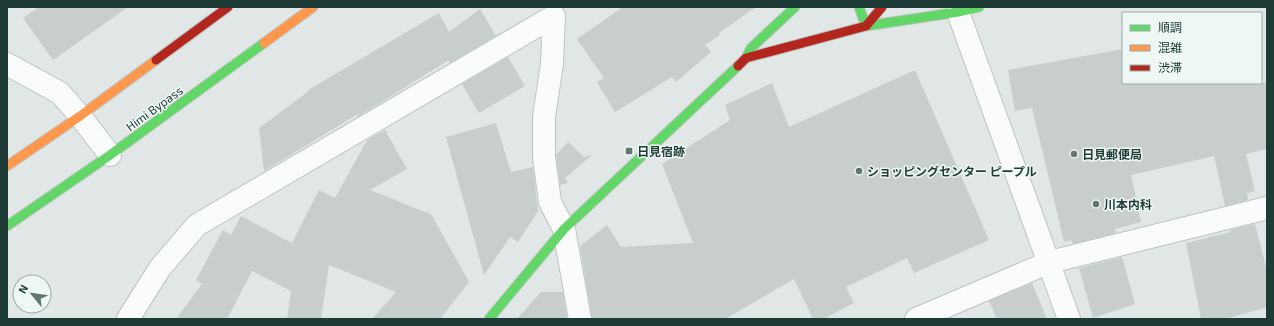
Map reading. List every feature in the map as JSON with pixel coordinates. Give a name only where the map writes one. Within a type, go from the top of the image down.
[{"type":"main road","points":[[7,166],[80,116],[228,7]]},
{"type":"main road","name":"Himi Bypass","points":[[7,226],[110,155],[313,7]]},
{"type":"main road","points":[[489,319],[564,229],[746,58],[752,48],[795,7]]},
{"type":"main road","points":[[859,7],[866,26]]},
{"type":"main road","points":[[866,26],[882,7]]},
{"type":"main road","points":[[746,58],[866,26],[969,9]]},
{"type":"street","points":[[969,9],[1069,319]]},
{"type":"street","points":[[555,11],[552,64],[544,117],[544,157],[550,202],[564,229],[580,319]]},
{"type":"street","points":[[128,319],[160,268],[197,225],[555,11]]},
{"type":"street","points":[[7,65],[60,94],[80,116],[110,155]]},
{"type":"street","points":[[916,319],[1050,262],[1267,208]]},
{"type":"building","points":[[39,7],[128,7],[53,60],[23,18]]},
{"type":"building","points":[[623,7],[756,7],[719,33],[720,35],[705,45],[711,52],[676,82],[672,77],[615,112],[597,82],[604,78],[577,39]]},
{"type":"building","points":[[480,9],[496,36],[450,63],[449,60],[357,117],[358,114],[264,171],[259,128],[309,91],[308,90],[439,13],[449,32]]},
{"type":"building","points":[[1122,49],[1122,84],[1267,83],[1267,149],[1246,154],[1255,191],[1247,193],[1248,200],[1225,206],[1214,156],[1131,175],[1141,222],[1115,229],[1116,233],[1073,244],[1071,240],[1064,242],[1032,108],[1015,111],[1008,70]]},
{"type":"building","points":[[508,57],[525,86],[479,113],[462,84]]},
{"type":"building","points":[[915,70],[989,240],[914,273],[907,258],[846,287],[854,303],[823,319],[813,319],[794,279],[725,319],[592,319],[580,246],[607,225],[621,247],[693,243],[662,164],[730,120],[725,105],[772,83],[789,127]]},
{"type":"building","points":[[496,123],[511,172],[533,167],[538,211],[518,242],[510,237],[484,275],[446,137]]},
{"type":"building","points":[[385,130],[407,169],[370,190],[431,214],[469,282],[440,319],[372,319],[396,292],[329,265],[321,319],[287,319],[291,291],[252,271],[227,319],[176,319],[202,284],[196,280],[223,230],[231,235],[241,216],[292,243],[319,190],[335,198],[367,140]]},
{"type":"building","points":[[568,142],[584,157],[592,155],[565,178],[568,183],[560,185],[556,155]]},
{"type":"building","points":[[1255,224],[1267,271],[1267,307],[1226,319],[1201,319],[1186,243],[1231,232],[1230,230]]},
{"type":"building","points":[[1122,257],[1135,304],[1093,318],[1079,268]]},
{"type":"building","points":[[1032,283],[1047,319],[997,319],[989,301]]},
{"type":"building","points":[[541,292],[563,292],[567,319],[517,319]]},
{"type":"traffic: fast","points":[[746,58],[751,48],[795,7]]},
{"type":"traffic: fast","points":[[859,7],[866,26],[958,12],[979,7]]},
{"type":"traffic: fast","points":[[7,226],[110,155],[264,43]]},
{"type":"traffic: fast","points":[[489,319],[564,229],[738,66]]},
{"type":"traffic: slow","points":[[264,43],[313,7]]},
{"type":"traffic: slow","points":[[7,166],[80,116],[156,60]]},
{"type":"traffic: jam","points":[[156,60],[228,7]]},
{"type":"traffic: jam","points":[[738,66],[746,58],[866,26],[882,7]]},
{"type":"place","name":"日見宿跡","points":[[629,151]]},
{"type":"place","name":"日見郵便局","points":[[1074,154]]},
{"type":"place","name":"ショッピングセンター ピープル","points":[[859,171]]},
{"type":"place","name":"川本内科","points":[[1096,204]]}]
